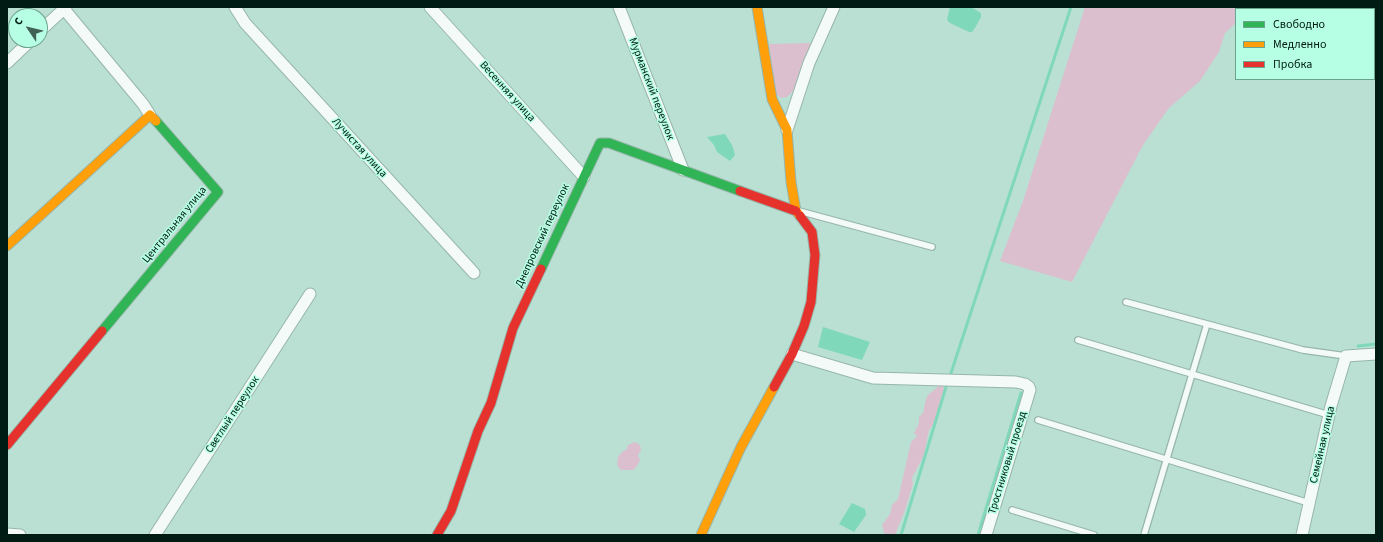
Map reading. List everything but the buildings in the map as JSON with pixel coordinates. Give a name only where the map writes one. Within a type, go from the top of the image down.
[{"type":"street","name":"Лучистая улица","points":[[235,7],[245,23],[474,273]]},
{"type":"street","name":"Весенняя улица","points":[[430,7],[584,177]]},
{"type":"street","name":"Мурманский переулок","points":[[619,7],[683,170]]},
{"type":"street","points":[[701,535],[741,447],[792,354],[804,326],[811,302],[815,255],[812,232],[796,211],[791,182],[787,130],[772,99],[756,7]]},
{"type":"street","points":[[787,130],[809,63],[834,7]]},
{"type":"street","points":[[7,246],[150,115],[143,104],[65,8],[48,24]]},
{"type":"street","points":[[7,63],[23,48]]},
{"type":"street","name":"Центральная улица","points":[[7,445],[218,192],[150,115]]},
{"type":"street","name":"Днепровский переулок","points":[[437,535],[451,511],[478,430],[491,403],[513,328],[600,143],[609,143],[796,211]]},
{"type":"street","name":"Светлый переулок","points":[[155,535],[310,294]]},
{"type":"street","name":"Тростниковый проезд","points":[[792,354],[873,378],[1016,382],[1030,387],[986,535]]},
{"type":"street","points":[[1346,356],[1376,354]]},
{"type":"street","name":"Семейная улица","points":[[1302,535],[1305,501],[1325,413],[1346,356]]},
{"type":"street","points":[[7,534],[20,535]]},
{"type":"lane","points":[[796,211],[806,212],[932,247]]},
{"type":"lane","points":[[1126,302],[1303,350],[1346,356]]},
{"type":"lane","points":[[1144,535],[1207,324]]},
{"type":"lane","points":[[1078,340],[1325,413]]},
{"type":"lane","points":[[1038,420],[1305,501]]},
{"type":"lane","points":[[1012,510],[1094,535]]},
{"type":"shaded area","points":[[950,7],[971,7],[981,13],[981,17],[972,32],[950,23],[947,20]]},
{"type":"shaded area","points":[[1085,7],[1254,7],[1235,8],[1235,24],[1225,33],[1219,52],[1200,81],[1169,108],[1143,145],[1072,282],[1000,261],[1023,201]]},
{"type":"shaded area","points":[[811,43],[802,64],[798,86],[787,97],[781,98],[776,94],[769,44]]},
{"type":"shaded area","points":[[725,134],[732,145],[735,155],[730,161],[717,152],[714,145],[707,137]]},
{"type":"shaded area","points":[[823,327],[870,342],[862,360],[818,347]]},
{"type":"shaded area","points":[[940,385],[943,386],[944,390],[933,425],[929,430],[924,455],[912,478],[913,484],[905,510],[895,535],[885,535],[882,525],[890,514],[892,505],[898,499],[911,442],[917,436],[914,433],[919,423],[919,417],[923,413],[928,395]]},
{"type":"shaded area","points":[[635,442],[640,445],[641,450],[638,455],[640,461],[634,470],[621,470],[617,465],[618,457],[627,449],[628,445]]},
{"type":"shaded area","points":[[852,503],[865,509],[866,515],[854,532],[839,524]]},
{"type":"waterway","points":[[951,373],[1071,7]]},
{"type":"waterway","points":[[1358,346],[1376,344]]},
{"type":"waterway","points":[[901,535],[946,387]]},
{"type":"waterway","points":[[978,535],[1021,393]]},
{"type":"traffic: fast","points":[[102,331],[218,192],[156,121]]},
{"type":"traffic: fast","points":[[541,269],[600,143],[609,143],[740,191]]},
{"type":"traffic: slow","points":[[757,7],[772,99],[787,130],[791,182],[796,211],[800,216]]},
{"type":"traffic: slow","points":[[7,246],[150,115],[156,121]]},
{"type":"traffic: slow","points":[[701,535],[741,447],[774,387]]},
{"type":"traffic: jam","points":[[740,191],[796,211]]},
{"type":"traffic: jam","points":[[774,387],[792,354],[804,326],[811,302],[815,255],[812,232],[800,216]]},
{"type":"traffic: jam","points":[[437,535],[451,511],[478,431],[491,403],[513,328],[541,269]]},
{"type":"traffic: jam","points":[[7,445],[102,331]]}]
